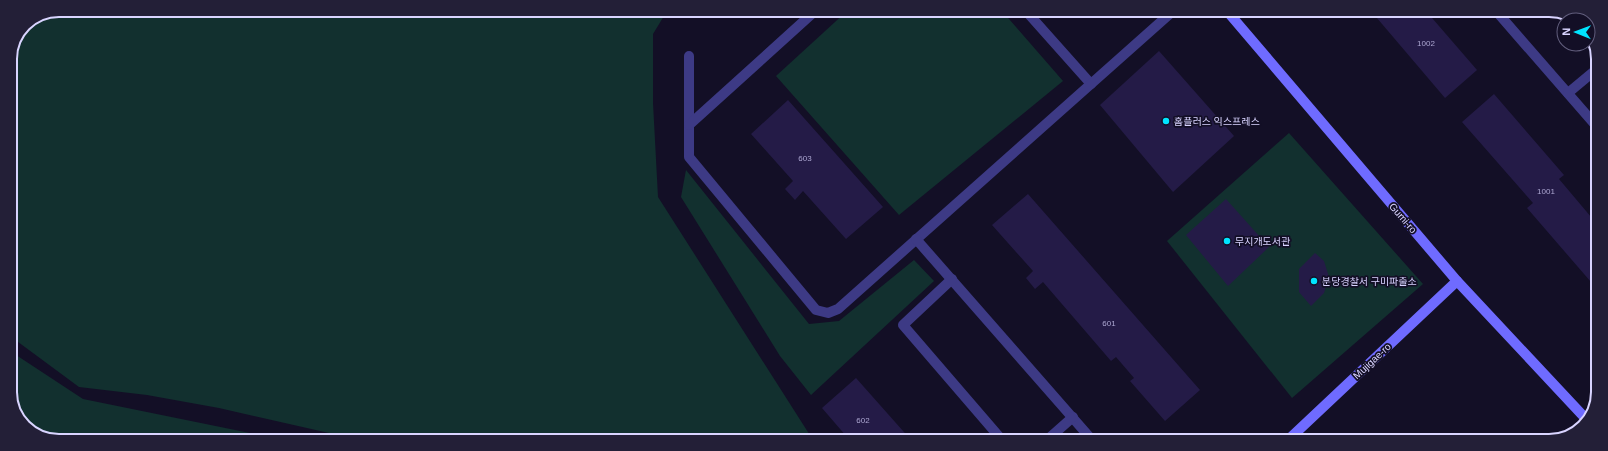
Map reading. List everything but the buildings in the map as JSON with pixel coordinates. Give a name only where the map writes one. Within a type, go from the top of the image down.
[{"type":"street","name":"Gumi-ro","points":[[1231,17],[1457,281],[1583,417]]},
{"type":"street","name":"Mujigae-ro","points":[[1293,434],[1457,281]]},
{"type":"lane","points":[[689,125],[808,17]]},
{"type":"lane","points":[[1031,17],[1091,84]]},
{"type":"lane","points":[[689,56],[689,157],[816,310],[828,313],[838,309],[1166,17]]},
{"type":"lane","points":[[1501,17],[1591,120]]},
{"type":"lane","points":[[1568,93],[1591,74]]},
{"type":"lane","points":[[916,239],[1088,434]]},
{"type":"lane","points":[[952,279],[903,325],[997,434]]},
{"type":"lane","points":[[1054,434],[1073,417]]},
{"type":"green space","points":[[59,17],[663,17],[653,34],[653,103],[658,197],[809,434],[330,434],[219,408],[147,395],[79,387],[17,341],[17,59],[20,43],[29,29],[36,24],[43,20]]},
{"type":"green space","points":[[840,17],[1007,17],[1063,81],[899,215],[776,76]]},
{"type":"green space","points":[[1289,133],[1423,284],[1292,398],[1167,241]]},
{"type":"green space","points":[[686,170],[809,324],[839,321],[914,260],[934,281],[811,395],[780,356],[681,197]]},
{"type":"green space","points":[[17,356],[83,399],[255,434],[48,433],[31,424],[20,408],[17,395]]},
{"type":"place","name":"홈플러스 익스프레스","points":[[1166,121]]},
{"type":"place","name":"무지개도서관","points":[[1227,241]]},
{"type":"place","name":"분당경찰서 구미파출소","points":[[1314,281]]}]
